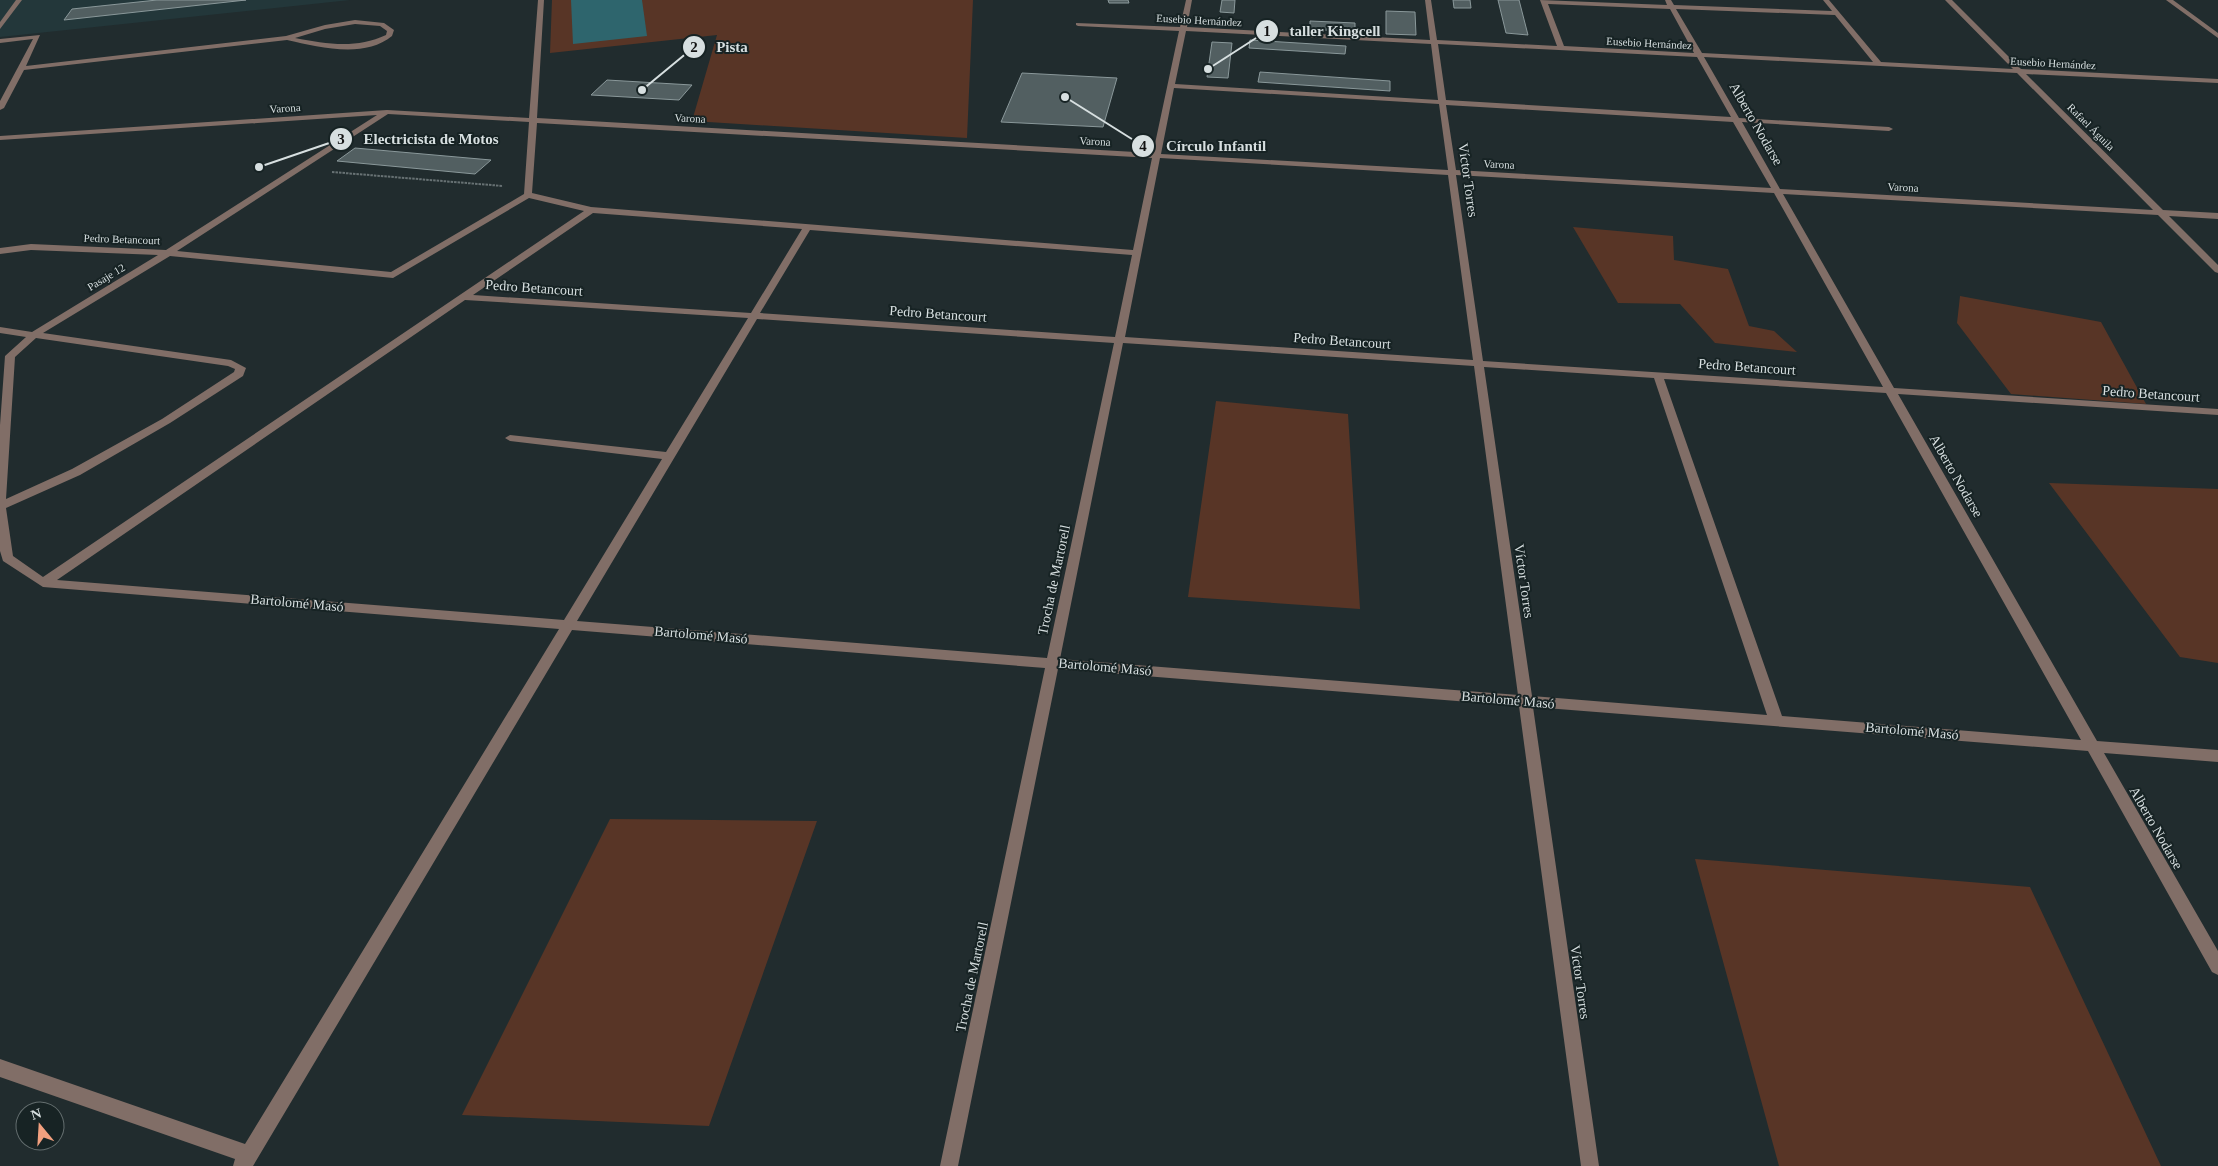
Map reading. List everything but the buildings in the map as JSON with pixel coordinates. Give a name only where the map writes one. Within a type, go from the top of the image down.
[{"type":"street","points":[[0,27],[19,0]]},
{"type":"street","points":[[540,0],[534,121],[528,192],[591,210],[1137,253]]},
{"type":"street","name":"Trocha de Martorell","points":[[949,1166],[1188,0]]},
{"type":"street","name":"Víctor Torres","points":[[1428,0],[1590,1166]]},
{"type":"street","points":[[1826,0],[1878,64]]},
{"type":"street","name":"Rafael Águila","points":[[1948,0],[2218,270]]},
{"type":"street","points":[[2169,0],[2218,36]]},
{"type":"street","points":[[1560,48],[1544,1],[1670,3],[1837,13]]},
{"type":"street","name":"Alberto Nodarse","points":[[1670,3],[2218,967]]},
{"type":"street","points":[[23,68],[287,38],[317,28],[349,23],[374,22],[385,24],[391,30],[389,36],[375,44],[342,48],[287,38]]},
{"type":"street","name":"Eusebio Hernández","points":[[1078,24],[2218,82]]},
{"type":"street","points":[[0,41],[38,36],[23,68],[0,108]]},
{"type":"street","points":[[1171,86],[1889,129]]},
{"type":"street","name":"Varona","points":[[0,138],[387,112],[2218,216]]},
{"type":"street","name":"Pasaje 12","points":[[4,559],[0,506],[10,356],[35,334],[168,253],[387,112]]},
{"type":"street","name":"Pedro Betancourt","points":[[0,251],[31,247],[168,253],[393,275],[528,192]]},
{"type":"street","points":[[4,559],[43,583],[591,210]]},
{"type":"street","points":[[0,1068],[245,1161],[806,228]]},
{"type":"street","name":"Pedro Betancourt","points":[[465,297],[2218,412]]},
{"type":"street","points":[[0,330],[231,363],[241,368],[239,374],[166,421],[76,472],[0,506]]},
{"type":"street","points":[[1658,375],[1776,720]]},
{"type":"street","points":[[510,438],[669,456]]},
{"type":"street","name":"Bartolomé Masó","points":[[43,583],[2218,756]]},
{"type":"path","points":[[296,169],[528,192]]},
{"type":"shaded area","points":[[0,0],[350,0],[0,37]]},
{"type":"shaded area","points":[[552,0],[973,0],[967,138],[692,121],[717,35],[550,53]]},
{"type":"shaded area","points":[[1573,227],[1673,236],[1674,260],[1728,269],[1749,326],[1774,331],[1797,352],[1715,343],[1680,304],[1618,303]]},
{"type":"shaded area","points":[[1960,296],[2101,322],[2146,404],[2011,394],[1957,323]]},
{"type":"shaded area","points":[[1216,401],[1348,414],[1360,609],[1188,597]]},
{"type":"shaded area","points":[[2049,483],[2218,489],[2218,663],[2180,657]]},
{"type":"shaded area","points":[[610,819],[817,821],[709,1126],[462,1115]]},
{"type":"shaded area","points":[[1695,859],[2030,887],[2161,1166],[1779,1166]]},
{"type":"water","points":[[571,0],[642,0],[647,36],[573,44]]},
{"type":"place","name":"taller Kingcell","points":[[1208,69]]},
{"type":"place","name":"Pista","points":[[642,90]]},
{"type":"place","name":"Círculo Infantil","points":[[1065,97]]},
{"type":"place","name":"Electricista de Motos","points":[[259,167]]}]
